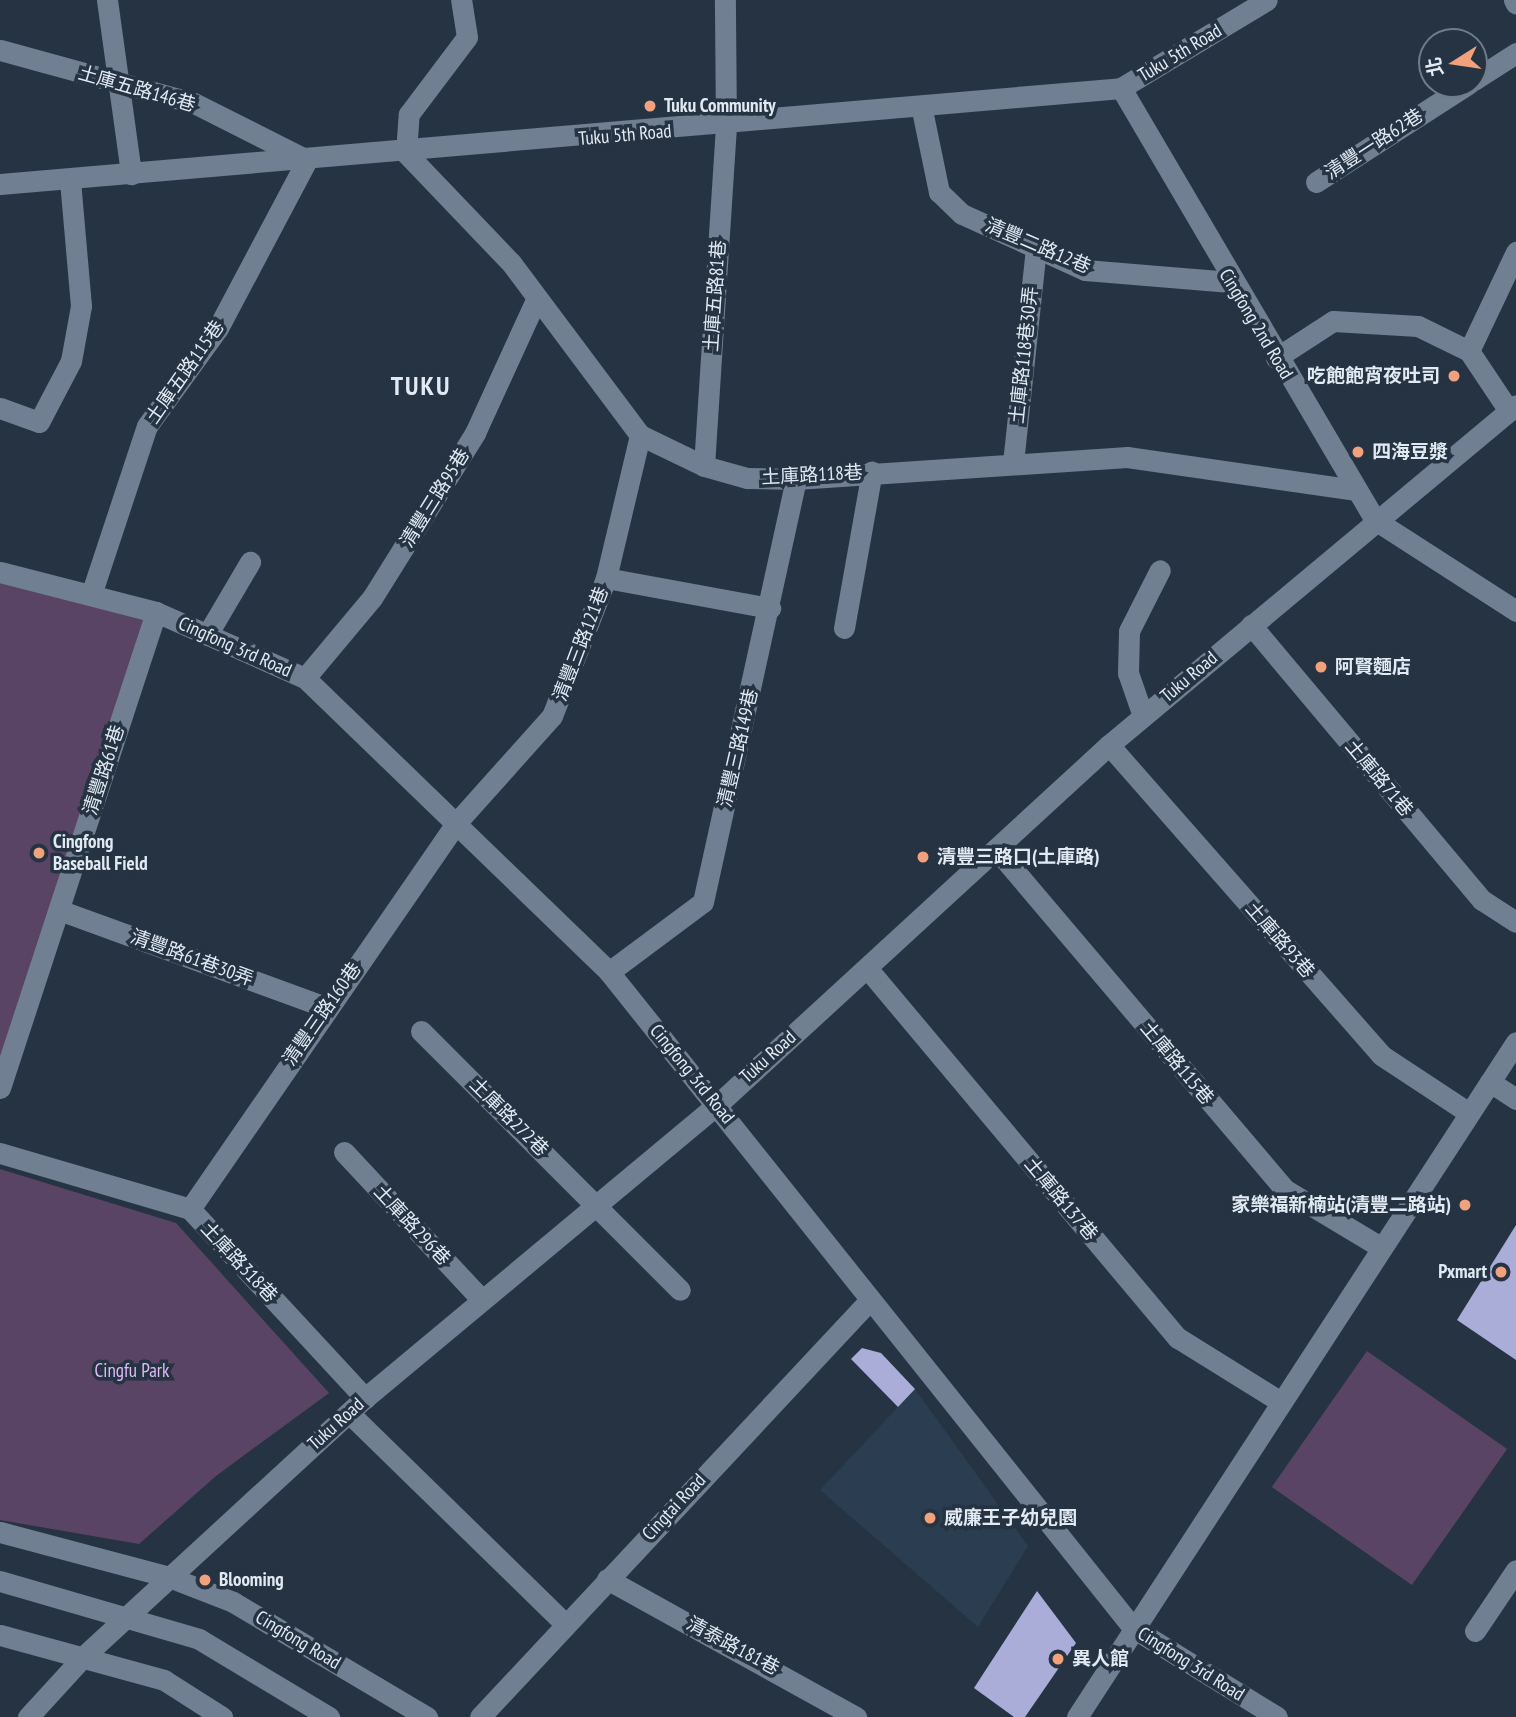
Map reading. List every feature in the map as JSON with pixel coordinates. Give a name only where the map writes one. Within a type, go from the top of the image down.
[{"type":"street","points":[[107,0],[131,174]]},
{"type":"street","points":[[406,153],[409,114],[467,37],[461,0]]},
{"type":"street","name":"土庫五路81巷","points":[[704,466],[726,127],[726,0]]},
{"type":"street","name":"Tuku 5th Road","points":[[0,184],[726,127],[922,110],[1121,88],[1267,0]]},
{"type":"street","name":"土庫五路146巷","points":[[0,50],[194,103],[307,160]]},
{"type":"street","points":[[1488,71],[1516,53]]},
{"type":"street","name":"Cingfong 2nd Road","points":[[1121,88],[1231,282],[1375,520],[1516,611]]},
{"type":"street","name":"清豐一路62巷","points":[[1316,182],[1446,98]]},
{"type":"street","name":"清豐二路12巷","points":[[922,110],[939,192],[962,214],[1085,271],[1231,282]]},
{"type":"street","name":"土庫路118巷","points":[[406,153],[512,264],[536,300],[640,435],[704,466],[747,478],[796,479],[872,471],[1127,457],[1357,490]]},
{"type":"street","name":"土庫五路115巷","points":[[91,596],[146,426],[218,328],[307,160]]},
{"type":"street","points":[[0,408],[39,422],[71,361],[81,306],[70,179]]},
{"type":"street","name":"土庫路118巷30弄","points":[[1013,463],[1036,248]]},
{"type":"street","points":[[1469,351],[1516,252]]},
{"type":"street","name":"清豐三路95巷","points":[[305,678],[372,598],[475,433],[536,300]]},
{"type":"street","points":[[1276,358],[1333,321],[1418,326],[1469,351],[1512,408]]},
{"type":"street","name":"Tuku Road","points":[[28,1717],[83,1657],[357,1406],[480,1298],[718,1104],[1109,745],[1512,408]]},
{"type":"street","name":"清豐三路121巷","points":[[458,821],[552,716],[606,578],[640,435]]},
{"type":"street","points":[[844,628],[872,471]]},
{"type":"street","name":"清豐三路149巷","points":[[609,972],[703,902],[770,608],[796,479]]},
{"type":"street","points":[[207,635],[250,562]]},
{"type":"street","points":[[1143,716],[1128,673],[1129,632],[1160,570]]},
{"type":"street","name":"Cingfong 3rd Road","points":[[0,572],[156,612],[305,678],[458,821],[609,972],[718,1104],[870,1300],[1133,1628],[1277,1717]]},
{"type":"street","points":[[606,578],[770,608]]},
{"type":"street","name":"清豐路61巷","points":[[0,1088],[156,612]]},
{"type":"street","name":"土庫路71巷","points":[[1251,625],[1482,900],[1516,922]]},
{"type":"street","name":"土庫路93巷","points":[[1109,745],[1381,1055],[1469,1113]]},
{"type":"street","name":"清豐三路160巷","points":[[190,1209],[325,1007],[458,821]]},
{"type":"street","name":"土庫路115巷","points":[[996,849],[1284,1189],[1382,1248]]},
{"type":"street","name":"清豐路61巷30弄","points":[[59,910],[325,1007]]},
{"type":"street","name":"土庫路137巷","points":[[867,968],[1178,1338],[1280,1402]]},
{"type":"street","name":"土庫路272巷","points":[[422,1031],[680,1290]]},
{"type":"street","points":[[1077,1717],[1516,1042]]},
{"type":"street","points":[[1490,1082],[1516,1099]]},
{"type":"street","name":"土庫路296巷","points":[[344,1152],[480,1298]]},
{"type":"street","name":"土庫路318巷","points":[[0,1153],[190,1209],[357,1406],[564,1623]]},
{"type":"street","name":"Cingtai Road","points":[[480,1717],[564,1623],[870,1300]]},
{"type":"street","name":"Cingfong Road","points":[[0,1532],[169,1577],[260,1616],[427,1717]]},
{"type":"street","points":[[1475,1631],[1515,1575]]},
{"type":"street","name":"清泰路181巷","points":[[607,1578],[856,1717]]},
{"type":"street","points":[[0,1581],[129,1615],[226,1653],[328,1717]]},
{"type":"street","points":[[0,1635],[164,1680],[222,1717]]},
{"type":"shaded area","name":"威廉王子幼兒園","points":[[915,1389],[1028,1546],[978,1627],[820,1490]]},
{"type":"green space","name":"Cingfong Baseball Field","points":[[0,574],[156,612],[0,1094]]},
{"type":"green space","name":"Cingfu Park","points":[[0,1169],[176,1223],[329,1393],[216,1476],[139,1544],[0,1520]]},
{"type":"green space","points":[[1367,1351],[1507,1449],[1412,1585],[1272,1487]]},
{"type":"building","name":"Pxmart","points":[[1516,1225],[1516,1360],[1457,1320]]},
{"type":"building","points":[[862,1348],[881,1353],[915,1389],[898,1407],[851,1359]]},
{"type":"building","points":[[1037,1591],[1076,1643],[1025,1717],[1014,1717],[974,1688]]},
{"type":"place","name":"Tuku Community","points":[[650,106]]},
{"type":"place","name":"吃飽飽宵夜吐司","points":[[1454,376]]},
{"type":"place","name":"四海豆漿","points":[[1358,452]]},
{"type":"place","name":"阿賢麵店","points":[[1321,667]]},
{"type":"place","name":"Cingfong Baseball Field","points":[[39,853]]},
{"type":"place","name":"清豐三路口(土庫路)","points":[[923,857]]},
{"type":"place","name":"家樂福新楠站(清豐二路站)","points":[[1465,1205]]},
{"type":"place","name":"Pxmart","points":[[1501,1272]]},
{"type":"place","name":"威廉王子幼兒園","points":[[930,1518]]},
{"type":"place","name":"Blooming","points":[[205,1580]]},
{"type":"place","name":"異人館","points":[[1058,1659]]},
{"type":"district","name":"TUKU","points":[[421,386]]}]
